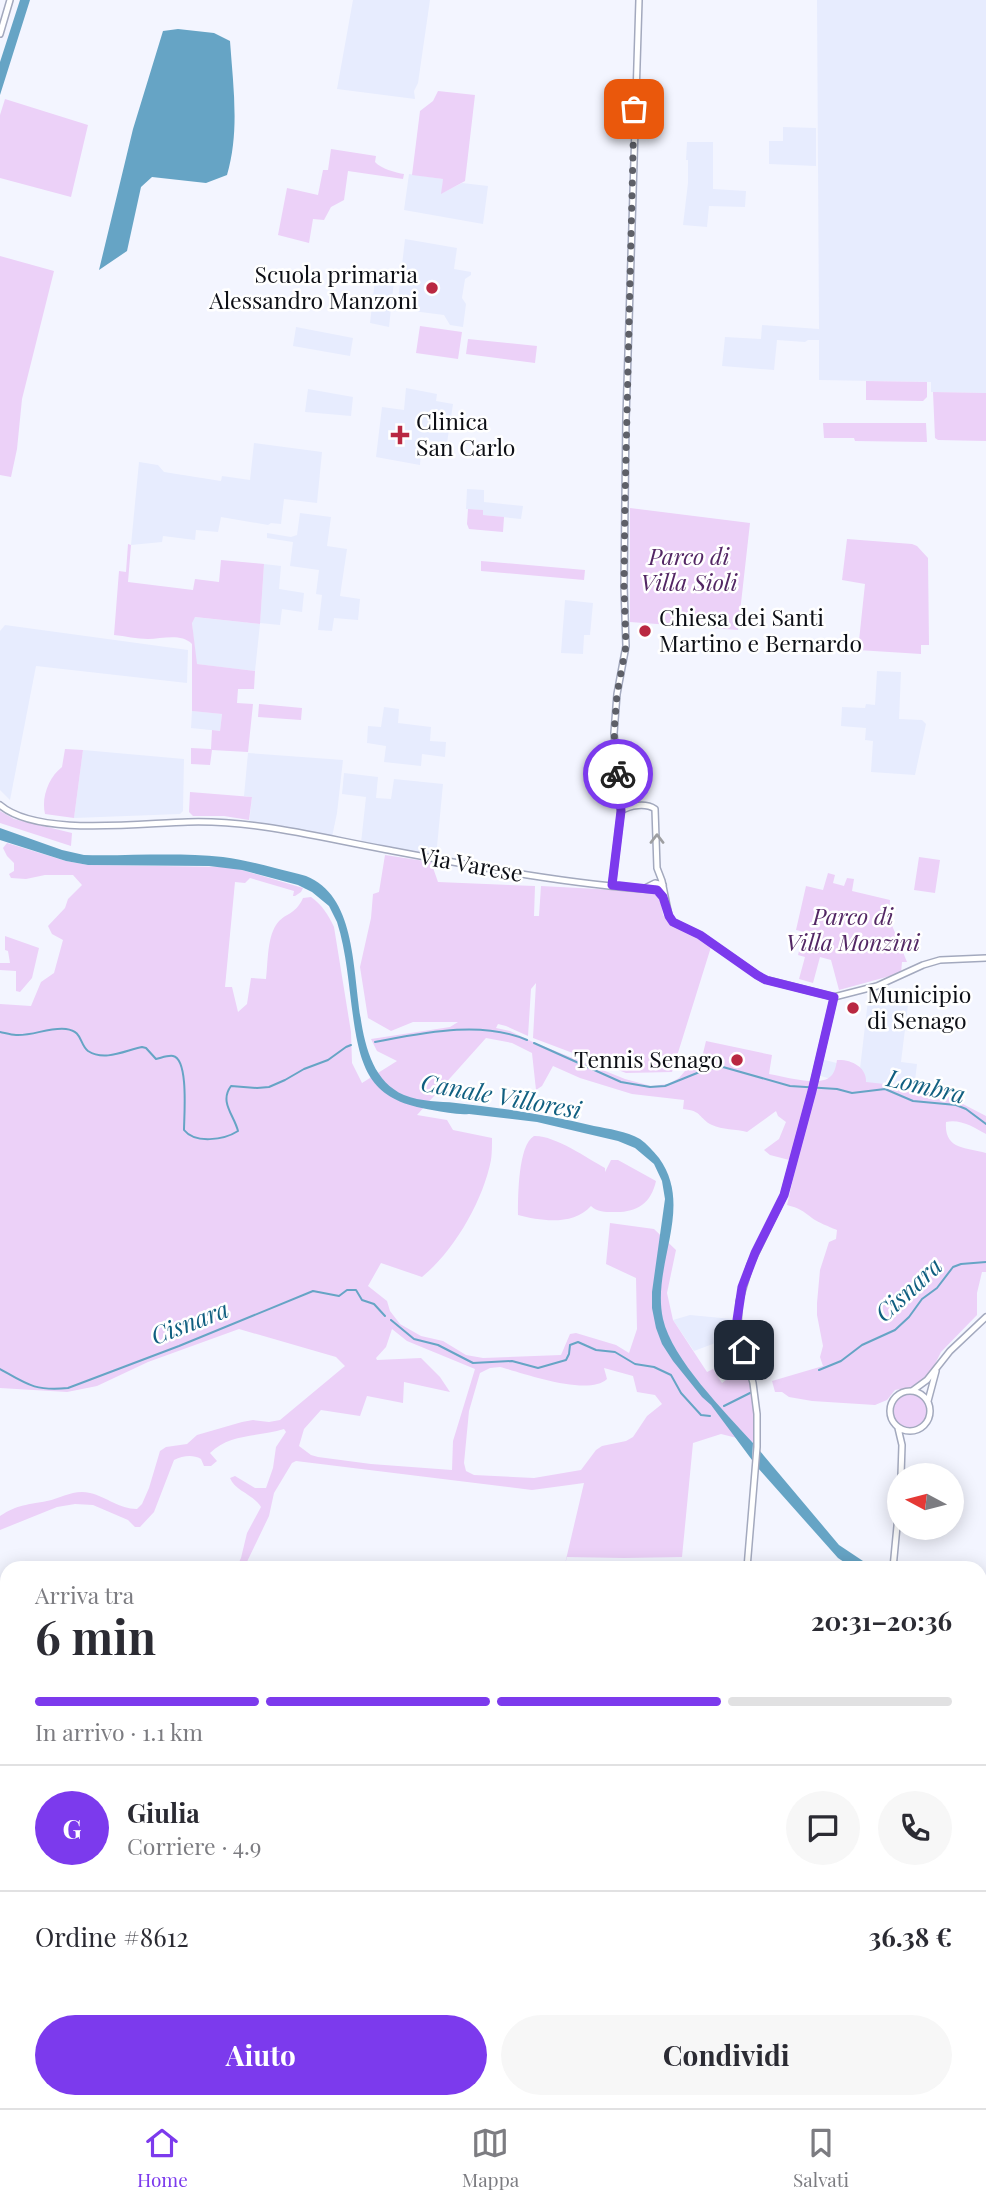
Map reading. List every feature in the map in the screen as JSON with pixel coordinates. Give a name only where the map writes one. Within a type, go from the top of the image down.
[{"type":"street","points":[[0,34],[10,0]]},
{"type":"street","points":[[631,806],[620,788],[614,729],[626,646],[626,400],[639,0]]},
{"type":"street","points":[[612,885],[623,796]]},
{"type":"street","name":"Via Varese","points":[[0,805],[26,817],[74,827],[227,822],[514,873],[645,888]]},
{"type":"street","points":[[621,811],[631,806],[647,806],[653,808],[657,816],[657,871],[663,885],[664,901]]},
{"type":"street","points":[[645,888],[654,883],[663,885]]},
{"type":"street","points":[[657,890],[663,885]]},
{"type":"street","points":[[645,888],[657,890],[673,922],[700,935],[757,975],[766,980],[834,997],[877,986],[940,960],[986,958]]},
{"type":"street","points":[[748,1561],[757,1447],[757,1403],[738,1328],[739,1302],[750,1265],[782,1200],[834,997]]},
{"type":"street","points":[[902,1463],[898,1427],[891,1416],[891,1404],[901,1394],[922,1384],[966,1334],[986,1317]]},
{"type":"street","points":[[928,1401],[937,1368]]},
{"type":"street","points":[[898,1427],[905,1431],[915,1431],[922,1428],[929,1419],[928,1401],[923,1395],[911,1391]]},
{"type":"street","points":[[902,1453],[915,1431]]},
{"type":"street","points":[[894,1561],[895,1540]]},
{"type":"shaded area","points":[[353,0],[430,0],[418,83],[414,91],[415,99],[337,89]]},
{"type":"shaded area","points":[[817,0],[986,0],[986,393],[931,392],[931,382],[819,380],[819,340],[777,340],[774,370],[722,366],[725,337],[761,339],[762,325],[819,329]]},
{"type":"shaded area","points":[[783,127],[816,128],[816,166],[769,164],[769,141],[783,141]]},
{"type":"shaded area","points":[[687,142],[713,142],[713,189],[746,191],[745,207],[709,206],[707,227],[683,225],[688,183]]},
{"type":"shaded area","points":[[409,174],[443,179],[442,193],[462,183],[488,186],[483,224],[404,210]]},
{"type":"shaded area","name":"Scuola primaria Alessandro Manzoni","points":[[405,239],[457,248],[454,269],[471,272],[465,279],[462,298],[466,304],[463,327],[450,325],[444,315],[397,309]]},
{"type":"shaded area","points":[[375,280],[394,281],[389,327],[370,323]]},
{"type":"shaded area","points":[[296,327],[353,338],[350,356],[293,346]]},
{"type":"shaded area","points":[[406,388],[437,394],[436,401],[453,404],[447,443],[422,439],[420,465],[376,457],[382,407],[404,410]]},
{"type":"shaded area","points":[[308,389],[353,397],[351,416],[305,412]]},
{"type":"shaded area","points":[[254,443],[322,452],[317,503],[284,499],[281,524],[268,525],[221,517],[218,532],[196,530],[195,540],[163,536],[162,542],[131,545],[139,462],[158,465],[164,472],[221,481],[222,476],[250,480]]},
{"type":"shaded area","points":[[467,489],[484,490],[484,502],[523,506],[521,519],[482,515],[482,510],[466,509]]},
{"type":"shaded area","points":[[300,513],[331,517],[327,546],[347,549],[340,596],[360,599],[358,620],[334,618],[332,631],[318,630],[322,595],[316,594],[319,570],[290,566],[293,542],[267,538],[267,533],[291,537],[297,535]]},
{"type":"shaded area","points":[[264,564],[281,566],[279,589],[304,593],[302,612],[282,609],[280,625],[260,623]]},
{"type":"shaded area","points":[[565,600],[593,603],[590,635],[584,635],[583,654],[561,653]]},
{"type":"shaded area","points":[[194,617],[260,624],[255,671],[196,664],[192,622]]},
{"type":"shaded area","points":[[5,625],[188,650],[187,683],[36,666],[10,800],[0,790],[0,631]]},
{"type":"shaded area","points":[[877,671],[901,672],[899,719],[922,720],[926,724],[915,775],[871,772],[873,741],[865,740],[866,728],[841,726],[842,707],[865,708],[866,704],[875,705]]},
{"type":"shaded area","points":[[384,707],[399,709],[398,723],[431,727],[430,741],[446,742],[445,757],[422,754],[421,766],[384,762],[386,746],[367,743],[368,726],[381,727]]},
{"type":"shaded area","points":[[192,711],[222,714],[220,731],[191,728]]},
{"type":"shaded area","points":[[83,750],[184,759],[183,811],[180,814],[74,818]]},
{"type":"shaded area","points":[[248,753],[343,760],[332,837],[249,824],[252,797],[244,796]]},
{"type":"shaded area","points":[[344,773],[378,777],[376,798],[391,799],[394,779],[443,784],[436,857],[361,843],[366,797],[342,794]]},
{"type":"shaded area","points":[[868,1000],[908,1005],[901,1062],[917,1064],[914,1089],[856,1086],[817,1075],[821,1059],[860,1069]]},
{"type":"shaded area","points":[[690,1315],[732,1319],[734,1336],[694,1351],[673,1320]]},
{"type":"green space","points":[[438,91],[475,95],[465,181],[441,194],[443,179],[412,175],[420,111],[433,101]]},
{"type":"green space","points":[[5,99],[88,125],[71,197],[0,178],[0,115]]},
{"type":"green space","points":[[331,149],[376,156],[377,164],[404,174],[403,179],[348,171],[344,200],[331,207],[324,220],[313,219],[309,243],[278,235],[287,188],[318,195],[323,170],[328,170]]},
{"type":"green space","points":[[0,256],[54,271],[22,399],[11,477],[0,475]]},
{"type":"green space","points":[[420,326],[462,332],[458,359],[416,353]]},
{"type":"green space","points":[[468,339],[537,346],[535,363],[466,354]]},
{"type":"green space","points":[[866,381],[927,382],[927,397],[923,401],[866,400]]},
{"type":"green space","points":[[933,392],[986,393],[986,441],[935,438]]},
{"type":"green space","points":[[823,423],[926,423],[927,442],[824,438]]},
{"type":"green space","name":"Parco di Villa Sioli","points":[[630,508],[750,523],[738,630],[630,622]]},
{"type":"green space","points":[[468,509],[483,510],[483,515],[504,517],[503,532],[469,529]]},
{"type":"green space","points":[[847,539],[912,544],[928,558],[929,645],[921,645],[921,654],[858,650],[865,584],[842,580]]},
{"type":"green space","points":[[128,544],[131,545],[128,582],[193,590],[195,579],[219,582],[221,560],[264,564],[260,624],[195,617],[192,623],[197,664],[255,671],[254,689],[238,689],[237,703],[253,704],[248,752],[212,750],[210,765],[191,764],[191,748],[211,749],[212,730],[220,731],[222,714],[192,711],[192,644],[177,638],[144,639],[114,635],[119,571],[126,572]]},
{"type":"green space","points":[[481,561],[585,570],[584,580],[481,571]]},
{"type":"green space","points":[[259,704],[302,708],[301,720],[258,717]]},
{"type":"green space","points":[[65,749],[83,750],[74,818],[45,814],[44,808],[47,788],[62,767]]},
{"type":"green space","points":[[190,792],[252,797],[249,820],[224,816],[193,816],[189,812]]},
{"type":"green space","points":[[0,811],[14,819],[72,833],[71,846],[0,823]]},
{"type":"green space","points":[[7,843],[88,865],[228,867],[303,888],[293,896],[294,891],[250,878],[245,883],[235,882],[225,987],[232,987],[238,1012],[247,1004],[251,978],[266,979],[269,944],[276,925],[297,908],[303,898],[311,897],[324,910],[334,927],[351,1032],[352,1063],[362,1083],[397,1061],[377,1051],[371,1039],[450,1027],[458,1022],[413,1022],[391,1031],[368,1018],[360,967],[371,918],[373,894],[379,892],[385,855],[431,862],[438,882],[535,886],[534,916],[539,916],[541,886],[654,892],[660,897],[663,915],[668,921],[711,947],[672,1072],[626,1073],[533,1038],[536,983],[531,989],[528,1036],[498,1024],[496,1028],[510,1031],[625,1079],[651,1086],[668,1084],[685,1071],[700,1066],[706,1041],[772,1055],[769,1074],[802,1080],[826,1079],[833,1073],[837,1060],[848,1061],[861,1068],[866,1082],[928,1086],[986,1116],[986,1134],[962,1123],[946,1122],[946,1131],[953,1143],[986,1153],[986,1272],[982,1272],[977,1293],[977,1315],[941,1352],[933,1368],[920,1383],[895,1390],[887,1400],[875,1405],[812,1401],[775,1392],[772,1381],[823,1366],[820,1357],[823,1346],[817,1315],[820,1270],[829,1242],[836,1239],[837,1230],[787,1205],[797,1162],[770,1155],[764,1150],[779,1139],[786,1122],[776,1111],[747,1132],[720,1128],[694,1111],[683,1109],[684,1100],[632,1094],[580,1078],[553,1066],[542,1086],[536,1090],[532,1053],[512,1043],[486,1038],[417,1115],[447,1120],[453,1130],[492,1138],[487,1176],[474,1208],[445,1254],[422,1277],[381,1263],[368,1286],[387,1301],[390,1311],[400,1324],[421,1336],[443,1341],[466,1355],[483,1358],[561,1355],[570,1334],[576,1333],[616,1345],[629,1353],[637,1329],[636,1278],[606,1264],[610,1223],[654,1229],[676,1250],[667,1293],[673,1320],[707,1372],[713,1369],[722,1383],[745,1366],[753,1394],[753,1442],[721,1434],[693,1443],[682,1557],[567,1557],[566,1561],[584,1483],[532,1490],[296,1461],[292,1463],[274,1493],[269,1516],[247,1561],[240,1561],[247,1533],[261,1507],[230,1478],[235,1476],[255,1488],[266,1488],[276,1447],[286,1432],[284,1429],[227,1442],[210,1453],[217,1461],[211,1466],[204,1466],[201,1459],[194,1456],[174,1460],[154,1512],[140,1527],[135,1527],[128,1520],[93,1505],[75,1504],[57,1507],[0,1530],[0,1516],[12,1509],[79,1492],[90,1493],[124,1507],[137,1509],[149,1488],[160,1451],[166,1447],[187,1444],[197,1435],[242,1422],[280,1420],[345,1366],[336,1357],[239,1329],[148,1362],[97,1386],[67,1392],[0,1388],[0,1004],[31,1006],[41,982],[54,973],[63,940],[52,934],[48,926],[82,885],[73,875],[11,878],[9,874],[14,871],[14,863],[3,848]],"holes":[[[392,1329],[407,1341],[475,1369],[453,1441],[452,1470],[318,1457],[299,1446],[304,1429],[321,1410],[360,1416],[367,1396],[403,1403],[404,1382],[450,1392],[440,1377],[421,1358],[377,1360],[386,1347]],[[500,1367],[539,1378],[586,1386],[607,1379],[604,1368],[633,1376],[637,1392],[655,1395],[662,1404],[647,1416],[633,1437],[602,1446],[581,1470],[534,1478],[474,1475],[466,1471],[464,1463],[469,1411],[480,1373]]]},
{"type":"green space","points":[[919,857],[940,860],[935,893],[914,890]]},
{"type":"green space","name":"Parco di Villa Monzini","points":[[828,873],[835,875],[833,883],[844,886],[847,878],[854,879],[852,891],[890,900],[889,918],[907,962],[902,962],[901,973],[839,990],[831,960],[820,957],[813,983],[799,979],[805,957],[798,955],[804,932],[796,930],[806,886],[823,890]]},
{"type":"green space","points":[[5,936],[39,948],[32,978],[20,992],[16,991],[16,971],[0,970],[0,963],[10,963],[8,951],[5,950]]},
{"type":"green space","points":[[534,1136],[551,1139],[570,1148],[605,1168],[605,1172],[611,1160],[618,1160],[656,1181],[654,1189],[641,1206],[629,1211],[604,1212],[591,1206],[575,1217],[556,1220],[518,1215],[522,1160],[529,1141]]},
{"type":"green space","points":[[910,1394],[922,1399],[927,1411],[922,1423],[910,1428],[898,1423],[893,1411],[898,1399]]},
{"type":"water","points":[[20,0],[30,0],[0,95],[0,62]]},
{"type":"water","points":[[178,29],[214,33],[230,41],[234,125],[227,175],[206,183],[152,177],[141,187],[127,251],[99,270],[133,129],[163,31]]},
{"type":"water","points":[[0,828],[84,855],[171,854],[223,857],[306,876],[330,893],[344,919],[352,951],[368,1051],[381,1077],[404,1095],[417,1099],[543,1115],[617,1131],[643,1141],[659,1158],[669,1177],[673,1197],[673,1217],[661,1299],[668,1335],[688,1368],[753,1443],[752,1460],[711,1405],[673,1361],[656,1328],[652,1292],[665,1199],[662,1181],[654,1164],[635,1148],[618,1141],[537,1122],[413,1106],[384,1092],[367,1071],[357,1042],[337,922],[329,906],[312,892],[298,885],[242,870],[209,866],[88,865],[66,861],[0,840]]},
{"type":"water","points":[[760,1451],[839,1545],[863,1561],[842,1561],[838,1558],[758,1468]]},
{"type":"waterway","name":"Lombra","points":[[0,1032],[22,1035],[66,1029],[75,1032],[85,1048],[95,1054],[115,1054],[142,1047],[156,1059],[173,1056],[178,1060],[184,1077],[184,1130],[202,1139],[225,1137],[238,1131],[226,1098],[231,1086],[269,1087],[328,1060],[351,1045]]},
{"type":"waterway","name":"Lombra","points":[[375,1042],[432,1032],[471,1029],[509,1034],[527,1040]]},
{"type":"waterway","name":"Lombra","points":[[534,1043],[621,1082],[650,1087],[665,1086],[707,1069],[723,1067],[790,1086],[837,1089],[852,1093],[885,1089],[913,1101],[956,1105],[986,1124]]},
{"type":"waterway","name":"Cisnara","points":[[819,1370],[841,1361],[862,1345],[895,1330],[922,1299],[937,1288],[953,1267],[986,1262]]},
{"type":"waterway","name":"Cisnara","points":[[0,1369],[32,1386],[47,1389],[68,1388],[313,1291],[339,1296],[347,1290],[356,1290],[362,1300],[374,1304],[385,1316]]},
{"type":"waterway","name":"Cisnara","points":[[391,1320],[414,1339],[438,1345],[473,1363],[512,1361],[538,1368],[566,1360],[570,1345],[578,1342],[596,1350],[615,1352],[635,1364],[654,1367],[671,1375],[681,1393],[701,1415],[710,1416]]},
{"type":"waterway","name":"Cisnara","points":[[724,1406],[752,1392]]},
{"type":"way so far","points":[[618,774],[614,733],[617,694],[626,646],[625,499],[634,109]]},
{"type":"place","name":"Scuola primaria Alessandro Manzoni","points":[[432,288]]},
{"type":"place","name":"Clinica San Carlo","points":[[400,435]]},
{"type":"place","name":"Chiesa dei Santi Martino e Bernardo","points":[[645,631]]},
{"type":"place","name":"Municipio di Senago","points":[[853,1008]]},
{"type":"place","name":"Tennis Senago","points":[[737,1060]]},
{"type":"route","points":[[618,774],[621,811],[612,885],[657,890],[663,897],[673,922],[700,935],[757,975],[766,980],[834,997],[784,1195],[745,1275],[737,1320],[744,1350]]},
{"type":"water label","name":"Canale Villoresi","points":[[501,1097]]}]
